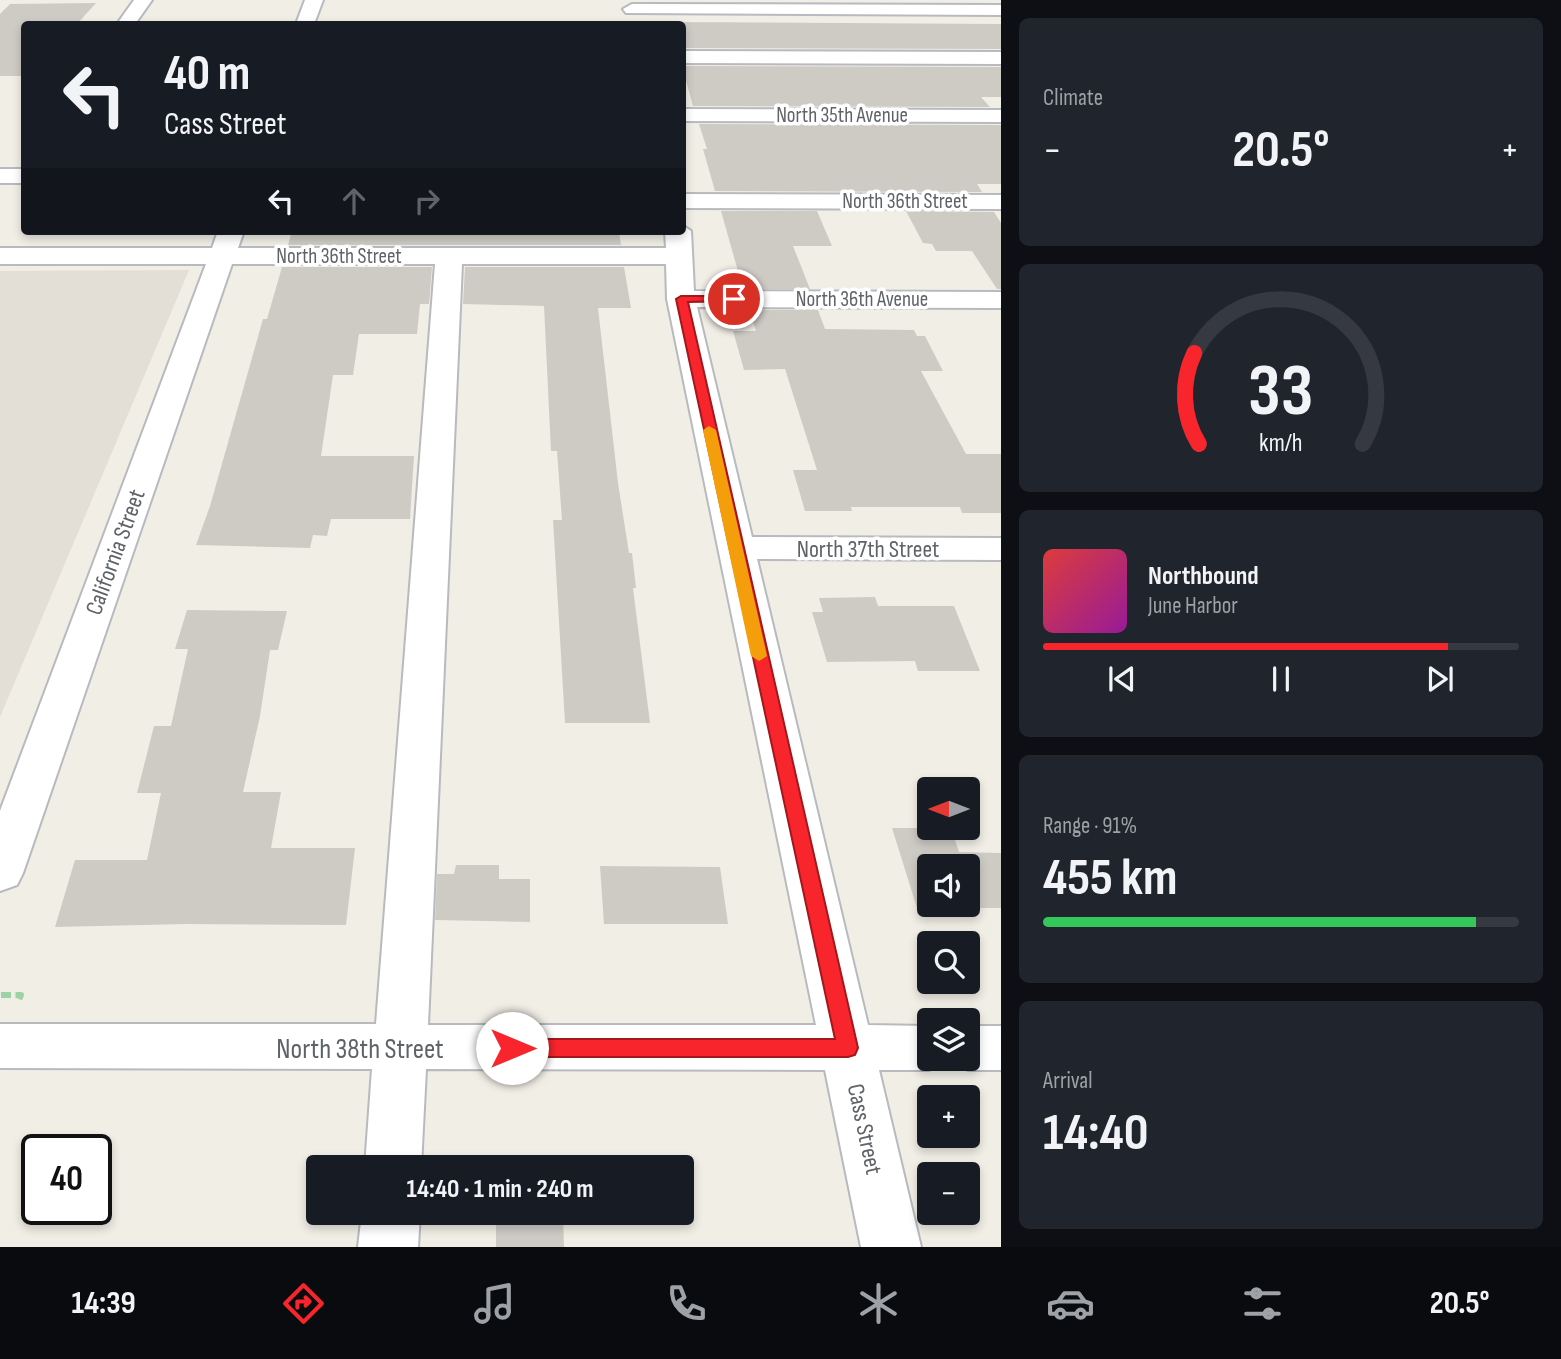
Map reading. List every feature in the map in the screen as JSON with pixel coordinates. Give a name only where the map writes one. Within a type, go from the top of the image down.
[{"type":"street","points":[[128,21],[143,0]]},
{"type":"street","points":[[306,21],[314,0]]},
{"type":"street","points":[[632,11],[1001,10]]},
{"type":"street","points":[[686,57],[1001,58]]},
{"type":"street","name":"North 35th Avenue","points":[[686,115],[1001,116]]},
{"type":"street","name":"North 36th Street","points":[[686,201],[1001,202]]},
{"type":"street","name":"North 36th Street","points":[[0,256],[226,243],[449,256],[678,244]]},
{"type":"street","name":"California Street","points":[[0,873],[226,243]]},
{"type":"street","name":"Cass Street","points":[[678,244],[681,299],[891,1247]]},
{"type":"street","points":[[394,1155],[449,256]]},
{"type":"street","name":"North 36th Avenue","points":[[681,299],[1001,300]]},
{"type":"street","name":"North 37th Street","points":[[735,548],[1001,549]]},
{"type":"street","name":"North 38th Street","points":[[0,1046],[917,1048]]},
{"type":"street","points":[[980,1048],[1001,1048]]},
{"type":"street","points":[[388,1247],[390,1225]]},
{"type":"shaded area","points":[[189,270],[0,717],[0,271]]},
{"type":"building","points":[[96,3],[80,21],[21,21],[21,76],[0,76],[0,14],[10,4]]},
{"type":"building","points":[[686,22],[1001,24],[1001,49],[686,48]]},
{"type":"building","points":[[686,66],[1001,67],[1001,97],[981,97],[990,107],[693,106],[686,81]]},
{"type":"building","points":[[699,124],[1001,125],[1001,184],[977,184],[982,192],[715,191]]},
{"type":"building","points":[[721,211],[817,211],[832,246],[793,246],[810,289],[743,289]]},
{"type":"building","points":[[906,211],[994,212],[1001,223],[1001,289],[997,289],[972,251],[936,251],[932,244],[923,243]]},
{"type":"building","points":[[291,235],[620,235],[621,245],[288,245]]},
{"type":"building","points":[[282,267],[432,267],[429,304],[420,304],[417,334],[359,334],[353,375],[333,375],[321,456],[414,456],[410,519],[331,519],[327,536],[313,535],[310,548],[196,545],[210,506],[263,319],[267,319]]},
{"type":"building","points":[[465,267],[624,267],[631,308],[598,308],[618,483],[629,553],[632,553],[636,588],[633,588],[650,723],[565,723],[553,520],[562,520],[557,451],[551,451],[544,306],[463,304]]},
{"type":"building","points":[[749,310],[818,310],[825,329],[914,330],[917,336],[925,336],[943,371],[921,371],[966,454],[1001,454],[1001,513],[962,513],[960,507],[851,507],[852,511],[805,511],[793,470],[817,470],[785,369],[744,370],[733,331],[756,331]]},
{"type":"building","points":[[875,597],[878,606],[954,606],[980,671],[918,671],[915,661],[827,662],[812,612],[823,612],[819,598]]},
{"type":"building","points":[[187,610],[287,611],[278,650],[270,650],[260,716],[243,792],[281,792],[271,848],[355,848],[346,925],[55,927],[75,860],[147,860],[161,793],[137,793],[154,726],[171,726],[188,649],[175,649]]},
{"type":"building","points":[[892,828],[917,828],[917,840],[955,840],[959,852],[1001,853],[1001,908],[980,908],[980,854],[917,854],[917,908]]},
{"type":"building","points":[[456,865],[499,865],[499,879],[530,879],[530,922],[435,920],[437,874],[454,874]]},
{"type":"building","points":[[600,866],[720,867],[728,924],[604,924]]},
{"type":"building","points":[[496,1225],[563,1225],[564,1247],[496,1247]]},
{"type":"slow traffic","points":[[709,430],[759,656]]},
{"type":"route","points":[[512,1048],[848,1048],[681,299],[734,299]]}]
